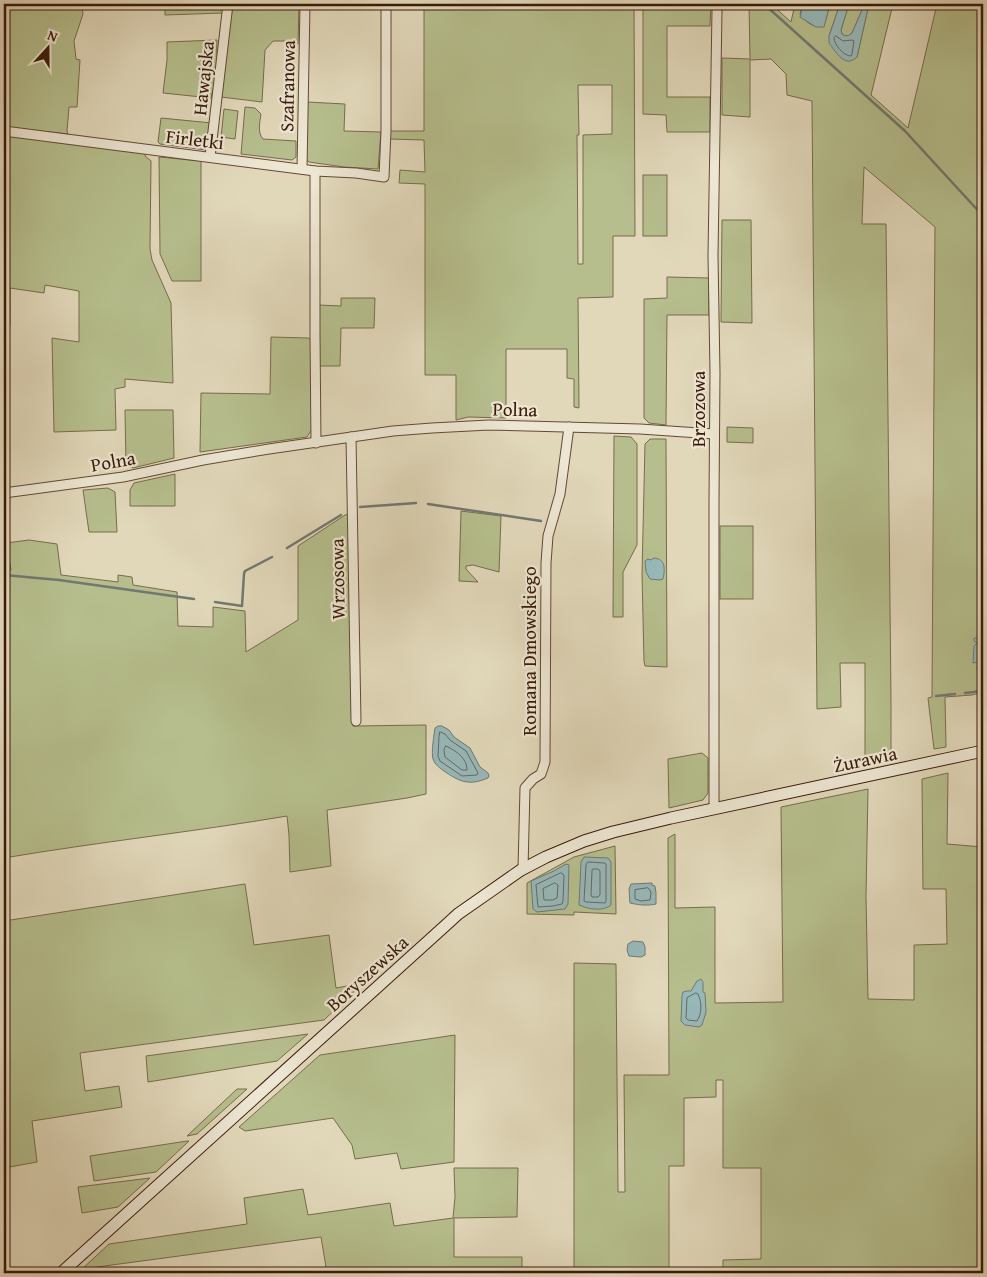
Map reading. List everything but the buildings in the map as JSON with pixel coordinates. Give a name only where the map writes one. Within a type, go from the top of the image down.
[{"type":"main road","name":"Żurawia","points":[[755,800],[983,751]]},
{"type":"main road","name":"Boryszewska","points":[[60,1273],[458,914],[523,869],[566,849],[613,832],[755,800]]},
{"type":"street","name":"Hawajska","points":[[210,157],[228,4]]},
{"type":"street","name":"Szafranowa","points":[[302,169],[305,4]]},
{"type":"street","name":"Firletki","points":[[4,131],[315,171],[356,173],[384,177],[386,4]]},
{"type":"street","name":"Brzozowa","points":[[714,809],[715,373],[713,255],[717,10]]},
{"type":"street","points":[[315,171],[316,443]]},
{"type":"street","name":"Polna","points":[[4,493],[123,477],[203,460],[399,431],[489,425],[714,434]]},
{"type":"street","name":"Romana Dmowskiego","points":[[523,869],[525,788],[533,779],[541,774],[545,762],[546,563],[548,536],[560,488],[568,427]]},
{"type":"street","name":"Wrzosowa","points":[[351,437],[356,721]]},
{"type":"green space","points":[[4,4],[82,4],[83,14],[74,41],[76,59],[80,60],[77,107],[69,107],[68,134],[4,127]]},
{"type":"green space","points":[[165,4],[224,4],[223,13],[165,15]]},
{"type":"green space","points":[[268,4],[299,4],[298,44],[294,41],[273,41],[265,50],[262,102],[221,97],[229,5],[268,6]]},
{"type":"green space","points":[[424,4],[634,4],[635,236],[613,236],[613,297],[578,298],[579,408],[574,407],[574,379],[567,378],[567,349],[506,349],[506,418],[468,417],[456,420],[456,375],[425,375],[425,184],[399,183],[400,170],[425,172],[424,140],[390,139],[390,131],[424,131]],"holes":[[[578,85],[612,85],[612,134],[583,135],[583,264],[578,264]]]},
{"type":"green space","points":[[643,4],[711,4],[710,26],[667,26],[667,97],[710,97],[710,132],[667,132],[666,115],[643,114]]},
{"type":"green space","points":[[749,4],[771,4],[791,22],[795,4],[803,4],[800,14],[802,17],[810,24],[821,27],[824,26],[830,4],[840,4],[829,36],[857,57],[869,4],[893,4],[871,95],[908,128],[937,4],[983,4],[983,692],[972,695],[945,697],[946,747],[934,749],[928,698],[932,697],[935,227],[864,167],[862,224],[886,224],[891,701],[891,758],[865,764],[865,663],[840,663],[841,707],[817,709],[812,101],[787,95],[786,74],[771,59],[750,60],[750,117],[722,115],[722,58],[750,59]]},
{"type":"green space","points":[[849,4],[863,4],[852,33],[846,36],[842,34],[841,30]]},
{"type":"green space","points":[[217,40],[218,74],[211,98],[163,93],[167,42]]},
{"type":"green space","points":[[307,102],[345,104],[344,131],[381,132],[378,169],[309,162],[306,159]]},
{"type":"green space","points":[[245,107],[255,108],[261,114],[259,130],[263,139],[296,141],[296,157],[292,160],[241,154]]},
{"type":"green space","points":[[224,109],[238,111],[235,139],[221,137]]},
{"type":"green space","points":[[161,118],[212,123],[209,146],[206,150],[160,144],[158,142]]},
{"type":"green space","points":[[4,135],[146,152],[145,156],[151,161],[150,249],[152,260],[171,303],[173,383],[125,379],[125,387],[115,389],[116,430],[54,432],[52,338],[79,342],[79,291],[45,285],[44,293],[10,288],[10,325],[4,323]]},
{"type":"green space","points":[[159,157],[201,161],[201,281],[172,281],[160,254]]},
{"type":"green space","points":[[643,175],[667,175],[667,236],[643,236]]},
{"type":"green space","points":[[722,220],[751,220],[752,323],[721,322]]},
{"type":"green space","points":[[667,277],[709,278],[709,315],[667,315],[666,425],[649,423],[644,418],[644,299],[667,298]]},
{"type":"green space","points":[[341,298],[375,298],[374,328],[341,328],[340,366],[319,366],[318,305],[341,306]]},
{"type":"green space","points":[[271,337],[308,338],[312,340],[312,429],[307,437],[200,452],[201,393],[270,394]]},
{"type":"green space","points":[[125,410],[173,410],[174,458],[133,468],[126,464]]},
{"type":"green space","points":[[727,427],[753,428],[753,443],[727,442]]},
{"type":"green space","points":[[614,436],[631,437],[637,444],[637,545],[623,572],[623,617],[613,617]]},
{"type":"green space","points":[[650,439],[666,439],[667,667],[645,666],[644,661],[642,574],[645,444]]},
{"type":"green space","points":[[175,474],[175,506],[130,506],[130,490],[134,483]]},
{"type":"green space","points":[[108,488],[115,492],[117,532],[89,532],[83,490]]},
{"type":"green space","points":[[461,511],[501,516],[499,572],[473,565],[466,566],[466,569],[478,582],[459,581]]},
{"type":"green space","points":[[350,514],[353,726],[426,725],[426,794],[327,810],[331,866],[290,872],[287,816],[4,858],[4,574],[6,575],[11,570],[6,543],[29,540],[57,544],[61,575],[118,582],[118,575],[132,577],[133,585],[177,592],[178,626],[213,627],[213,607],[245,611],[246,652],[298,620],[298,546],[345,515]]},
{"type":"green space","points":[[720,526],[753,526],[753,599],[720,599]]},
{"type":"green space","points":[[702,753],[708,758],[708,793],[703,800],[669,808],[668,759]]},
{"type":"green space","points":[[948,773],[947,844],[983,847],[983,1273],[723,1273],[723,1260],[761,1259],[761,1168],[723,1168],[723,1080],[716,1080],[716,1097],[684,1098],[684,1166],[669,1166],[669,1273],[574,1273],[574,963],[616,964],[618,1192],[625,1192],[624,1075],[669,1075],[668,838],[675,834],[675,908],[715,907],[715,1003],[783,1002],[781,807],[868,789],[866,897],[868,999],[914,1000],[914,945],[947,944],[946,889],[923,889],[922,779]]},
{"type":"green space","points":[[615,846],[616,914],[574,912],[574,915],[527,914],[527,883],[574,857]]},
{"type":"green space","points":[[245,884],[254,945],[329,935],[336,988],[363,983],[324,1020],[80,1053],[85,1091],[119,1086],[122,1107],[32,1121],[37,1162],[4,1168],[4,921]]},
{"type":"green space","points":[[308,1034],[277,1061],[148,1082],[146,1056]]},
{"type":"green space","points":[[455,1035],[454,1162],[401,1169],[397,1153],[355,1159],[352,1145],[333,1118],[245,1131],[239,1127],[320,1055]]},
{"type":"green space","points":[[237,1089],[247,1089],[197,1134],[187,1136]]},
{"type":"green space","points":[[189,1141],[156,1172],[94,1181],[90,1156]]},
{"type":"green space","points":[[454,1168],[518,1168],[517,1217],[454,1218],[454,1257],[522,1257],[522,1273],[327,1273],[321,1237],[82,1269],[109,1244],[247,1224],[244,1198],[303,1189],[308,1215],[390,1203],[394,1226],[453,1218],[455,1197]]},
{"type":"green space","points":[[150,1178],[118,1207],[82,1213],[78,1187]]},
{"type":"water","points":[[803,4],[830,4],[824,27],[816,27],[800,17]]},
{"type":"water","points":[[840,4],[849,4],[841,30],[842,34],[846,36],[852,33],[863,4],[869,4],[857,57],[849,61],[841,58],[829,43],[829,36]]},
{"type":"water","points":[[654,558],[661,560],[663,563],[663,579],[650,579],[646,572],[645,561]]},
{"type":"water","points":[[974,638],[983,638],[983,670],[977,669],[978,662],[973,663],[974,646],[977,643],[974,641]]},
{"type":"water","points":[[438,726],[449,730],[454,737],[470,748],[480,767],[488,773],[488,778],[475,782],[465,782],[450,775],[436,765],[432,756],[432,748],[435,728]]},
{"type":"water","points":[[584,857],[608,858],[611,862],[611,905],[604,909],[587,908],[579,905],[581,862]]},
{"type":"water","points":[[566,864],[569,865],[568,904],[565,909],[537,912],[533,909],[531,881]]},
{"type":"water","points":[[652,883],[655,886],[656,904],[630,903],[629,889],[631,884]]},
{"type":"water","points":[[633,941],[643,942],[645,955],[641,957],[629,956],[628,944]]},
{"type":"water","points":[[701,979],[703,982],[703,992],[705,993],[706,1012],[702,1025],[699,1027],[685,1025],[681,1021],[683,992],[691,991],[697,981]]},
{"type":"waterway","points":[[764,4],[905,131],[983,216]]},
{"type":"waterway","points":[[360,507],[416,503]]},
{"type":"waterway","points":[[428,504],[541,521]]},
{"type":"waterway","points":[[287,548],[341,515]]},
{"type":"waterway","points":[[215,602],[242,606],[245,571],[272,557]]},
{"type":"waterway","points":[[4,575],[59,580],[194,599]]},
{"type":"waterway","points":[[965,693],[983,690]]},
{"type":"waterway","points":[[936,696],[955,694]]}]
